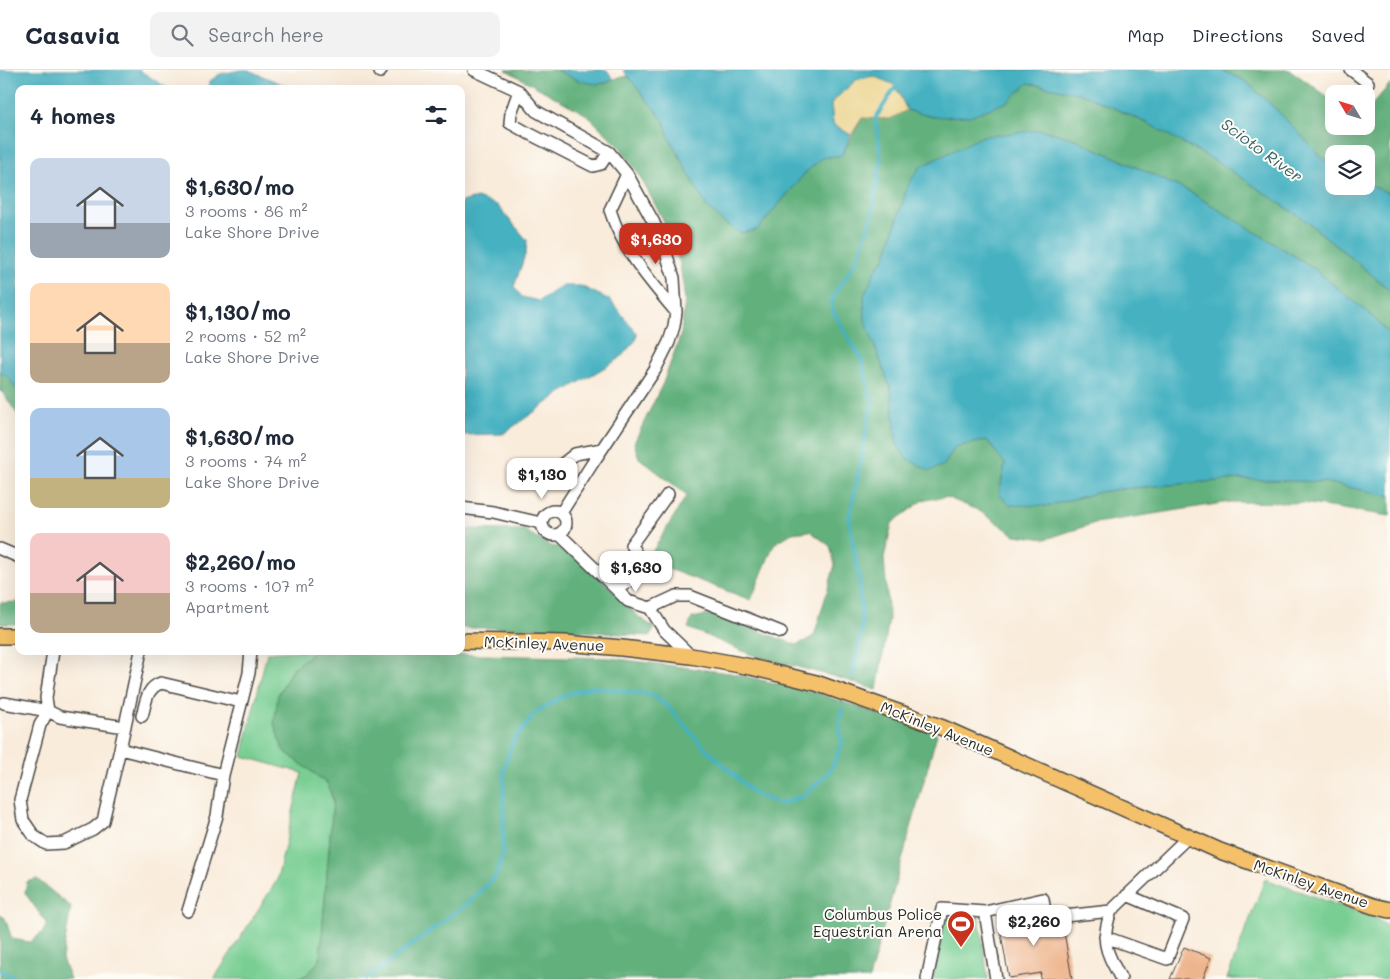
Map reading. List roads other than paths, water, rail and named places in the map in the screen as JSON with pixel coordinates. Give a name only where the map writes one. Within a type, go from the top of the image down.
[{"type":"main road","points":[[0,636],[15,636]]},
{"type":"main road","name":"McKinley Avenue","points":[[465,641],[564,643],[692,656],[816,682],[942,728],[1220,851],[1372,906],[1390,910]]},
{"type":"street","points":[[474,70],[518,91],[536,111],[609,152],[627,174],[654,223],[666,250],[674,278],[676,312],[669,342],[655,370],[561,513]]},
{"type":"street","points":[[1351,70],[1368,83]]},
{"type":"street","points":[[518,91],[510,123],[593,166],[601,164],[609,152]]},
{"type":"street","points":[[627,174],[610,210],[613,221],[632,257],[676,312]]},
{"type":"street","points":[[550,473],[575,454],[602,449]]},
{"type":"street","points":[[616,589],[634,580],[640,570],[641,562],[632,545],[668,494]]},
{"type":"street","points":[[465,508],[493,512],[541,523]]},
{"type":"street","points":[[553,510],[561,513],[566,520],[562,532],[559,534],[547,534],[542,527],[542,518],[553,510]]},
{"type":"street","points":[[559,534],[628,601],[650,608],[664,630],[692,656]]},
{"type":"street","points":[[0,549],[15,555]]},
{"type":"street","points":[[650,608],[676,596],[690,596],[781,632]]},
{"type":"street","points":[[52,655],[46,698],[48,711],[40,725],[20,800],[23,820],[34,836],[46,844],[64,843],[93,829],[103,821],[140,655]]},
{"type":"street","points":[[188,911],[218,816],[223,775],[249,673],[251,655]]},
{"type":"street","points":[[142,716],[148,693],[154,685],[161,683],[241,702]]},
{"type":"street","points":[[4,703],[48,711],[60,717],[125,727]]},
{"type":"street","points":[[120,749],[223,775]]},
{"type":"street","points":[[1122,979],[1106,951],[1106,927],[1111,911],[1188,837]]},
{"type":"street","points":[[1105,937],[1167,959],[1183,919],[1127,895]]},
{"type":"street","points":[[927,979],[942,909],[985,912],[1043,899],[1046,918],[1111,911]]},
{"type":"street","points":[[985,912],[996,979]]},
{"type":"street","points":[[1111,979],[1115,967]]},
{"type":"water","points":[[0,70],[139,70],[163,85],[15,85],[15,387],[7,376],[0,372]]},
{"type":"water","points":[[248,70],[284,85],[210,85],[210,81],[220,74]]},
{"type":"water","points":[[556,70],[607,70],[613,79],[599,84],[592,84],[577,80]]},
{"type":"water","name":"Scioto River","points":[[623,70],[1221,70],[1245,81],[1275,108],[1325,161],[1325,195],[1375,195],[1375,187],[1390,194],[1390,290],[1308,222],[1224,166],[1149,124],[1083,94],[1028,83],[1007,102],[970,116],[933,117],[907,110],[895,85],[873,76],[856,80],[831,103],[833,124],[851,135],[842,155],[822,158],[805,173],[757,230],[741,233],[726,224],[707,207],[669,137],[664,121]]},
{"type":"water","points":[[1042,130],[1075,139],[1190,192],[1312,267],[1374,318],[1390,335],[1390,496],[1324,482],[1240,479],[1120,489],[1100,492],[1046,506],[1010,505],[999,495],[1005,464],[987,440],[955,447],[944,465],[930,471],[907,459],[897,445],[891,389],[865,320],[864,296],[875,271],[886,256],[908,185],[920,167],[983,136]]},
{"type":"water","points":[[477,198],[497,205],[527,240],[526,252],[514,287],[522,297],[539,301],[561,286],[581,286],[610,300],[637,333],[636,340],[619,359],[561,393],[503,434],[465,435],[465,201]]},
{"type":"waterway","points":[[853,677],[862,626],[859,578],[849,520],[872,403],[862,360],[833,311],[832,297],[856,262],[872,217],[881,158],[875,119],[898,83]]},
{"type":"waterway","points":[[366,979],[469,902],[495,877],[503,855],[504,768],[512,743],[536,712],[567,694],[593,687],[652,695],[667,706],[704,747],[756,795],[780,804],[805,795],[830,771],[842,744],[839,723],[842,709]]},
{"type":"waterway","points":[[0,970],[18,979]]},
{"type":"place","name":"Columbus Police Equestrian Arena","points":[[961,948]]}]
